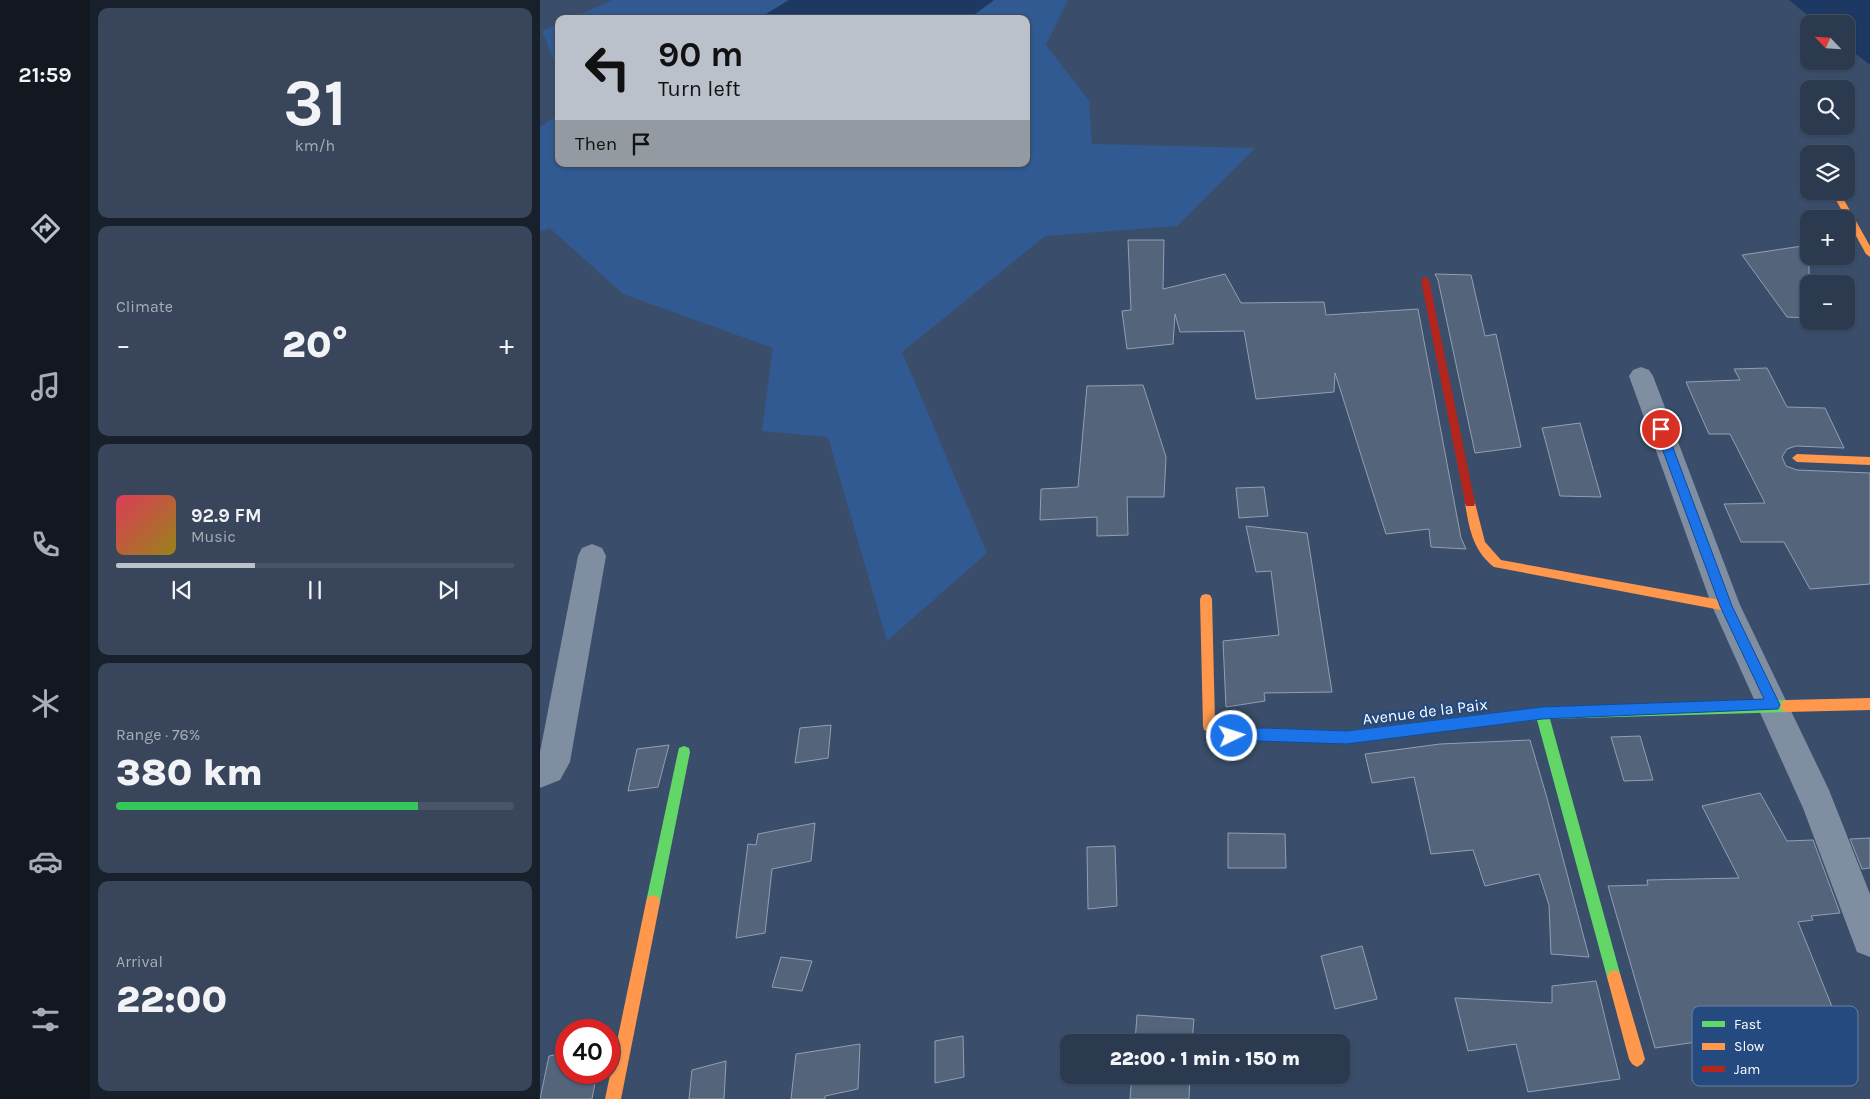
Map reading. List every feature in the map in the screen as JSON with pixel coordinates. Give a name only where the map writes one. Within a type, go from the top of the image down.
[{"type":"street","points":[[1840,200],[1870,254]]},
{"type":"street","points":[[1425,280],[1477,538],[1482,550],[1489,558],[1498,564],[1726,606]]},
{"type":"street","points":[[1641,376],[1726,606],[1817,802],[1870,939]]},
{"type":"street","points":[[1797,458],[1870,461]]},
{"type":"street","points":[[540,772],[549,769],[554,762],[592,556]]},
{"type":"street","name":"Avenue de la Paix","points":[[1206,599],[1209,726],[1232,736],[1263,734],[1347,737],[1542,713],[1773,705],[1870,704]]},
{"type":"street","points":[[1542,713],[1637,1059]]},
{"type":"street","points":[[613,1099],[684,752]]},
{"type":"shaded area","points":[[612,0],[789,0],[765,15],[579,15]]},
{"type":"shaded area","points":[[789,0],[994,0],[975,15],[765,15]]},
{"type":"shaded area","points":[[994,0],[1068,0],[1046,45],[1089,101],[1092,144],[1255,148],[1177,226],[1045,236],[902,352],[987,553],[887,641],[828,437],[762,431],[773,348],[623,294],[550,228],[540,232],[540,127],[555,117],[555,167],[1030,167],[1030,15],[975,14]]},
{"type":"shaded area","points":[[1789,0],[1870,0],[1870,65],[1855,53],[1855,15],[1807,15]]},
{"type":"shaded area","points":[[555,26],[555,63],[542,31]]},
{"type":"building","points":[[1128,240],[1164,240],[1163,289],[1225,274],[1241,303],[1324,302],[1326,315],[1418,309],[1461,538],[1466,549],[1431,547],[1429,529],[1386,534],[1335,373],[1334,392],[1256,399],[1244,331],[1180,332],[1175,314],[1173,344],[1127,349],[1122,311],[1131,310]]},
{"type":"building","points":[[1800,246],[1800,265],[1809,265],[1809,275],[1800,275],[1800,318],[1787,317],[1742,255]]},
{"type":"building","points":[[1435,274],[1471,275],[1485,336],[1496,334],[1521,447],[1475,453],[1438,280]]},
{"type":"building","points":[[1767,368],[1787,407],[1825,408],[1844,448],[1796,446],[1787,449],[1782,457],[1786,466],[1797,470],[1870,473],[1870,584],[1810,589],[1784,542],[1741,542],[1724,504],[1765,503],[1730,434],[1709,434],[1686,382],[1740,380],[1734,369]]},
{"type":"building","points":[[1143,385],[1166,457],[1164,497],[1127,497],[1128,535],[1097,536],[1097,517],[1040,520],[1041,489],[1078,487],[1087,386]]},
{"type":"building","points":[[1580,423],[1601,497],[1560,496],[1542,428]]},
{"type":"building","points":[[1264,487],[1268,516],[1239,518],[1236,488]]},
{"type":"building","points":[[1246,526],[1307,533],[1332,692],[1264,693],[1265,701],[1226,707],[1223,641],[1279,635],[1271,571],[1256,572]]},
{"type":"building","points":[[831,725],[828,758],[795,763],[800,728]]},
{"type":"building","points":[[1640,736],[1653,780],[1624,781],[1611,737]]},
{"type":"building","points":[[1530,740],[1589,957],[1551,954],[1549,905],[1539,874],[1485,886],[1473,850],[1431,854],[1414,777],[1372,783],[1365,754],[1440,744]]},
{"type":"building","points":[[669,745],[658,787],[628,791],[637,749]]},
{"type":"building","points":[[1760,793],[1787,841],[1813,840],[1840,913],[1811,916],[1813,920],[1798,922],[1832,1006],[1692,1006],[1692,1043],[1655,1048],[1608,886],[1648,885],[1647,880],[1739,878],[1702,806]]},
{"type":"building","points":[[815,823],[811,861],[772,869],[765,933],[736,938],[748,844],[756,845],[758,834]]},
{"type":"building","points":[[1228,833],[1285,834],[1286,868],[1228,868]]},
{"type":"building","points":[[1870,838],[1870,868],[1862,869],[1850,839]]},
{"type":"building","points":[[1115,846],[1117,906],[1088,909],[1087,847]]},
{"type":"building","points":[[1362,946],[1377,999],[1335,1009],[1321,956]]},
{"type":"building","points":[[781,957],[812,961],[802,991],[772,987]]},
{"type":"building","points":[[1596,981],[1620,1079],[1528,1092],[1516,1044],[1468,1051],[1455,998],[1552,1003],[1552,986]]},
{"type":"building","points":[[1137,1015],[1194,1019],[1193,1034],[1136,1034]]},
{"type":"building","points":[[963,1036],[964,1077],[935,1083],[935,1041]]},
{"type":"building","points":[[860,1044],[858,1089],[825,1096],[825,1099],[791,1099],[796,1054]]},
{"type":"building","points":[[555,1055],[555,1084],[595,1084],[592,1099],[540,1099],[549,1056]]},
{"type":"building","points":[[726,1061],[724,1099],[689,1099],[692,1070]]},
{"type":"building","points":[[1131,1084],[1190,1084],[1189,1099],[1130,1099]]},
{"type":"traffic: fast","points":[[1386,732],[1542,713],[1786,706]]},
{"type":"traffic: fast","points":[[1542,713],[1614,977]]},
{"type":"traffic: fast","points":[[653,902],[684,752]]},
{"type":"traffic: slow","points":[[1840,200],[1870,254]]},
{"type":"traffic: slow","points":[[1797,458],[1870,461]]},
{"type":"traffic: slow","points":[[1470,503],[1475,529],[1481,544],[1485,552],[1498,564],[1726,606]]},
{"type":"traffic: slow","points":[[1206,599],[1209,726],[1232,736],[1263,734],[1347,737],[1386,732]]},
{"type":"traffic: slow","points":[[1786,706],[1870,704]]},
{"type":"traffic: slow","points":[[613,1099],[653,902]]},
{"type":"traffic: slow","points":[[1614,977],[1637,1059]]},
{"type":"traffic: jam","points":[[1425,280],[1470,503]]},
{"type":"route","points":[[1232,736],[1263,734],[1347,737],[1542,713],[1773,705],[1726,606],[1661,429]]}]
